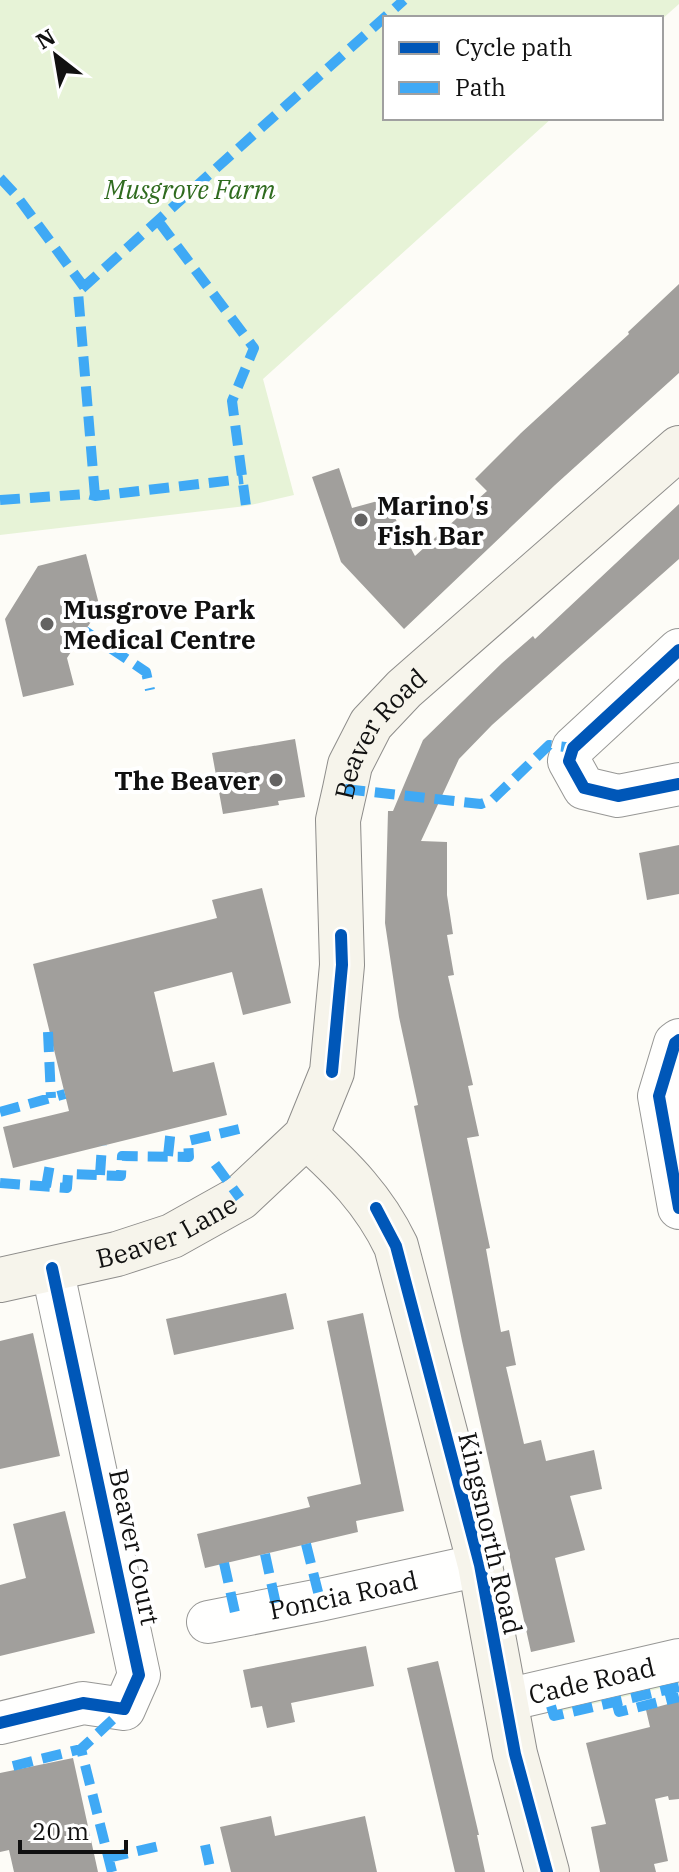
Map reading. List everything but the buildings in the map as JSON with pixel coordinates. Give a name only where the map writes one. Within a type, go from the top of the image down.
[{"type":"main road","name":"Beaver Road","points":[[306,1136],[332,1072],[342,965],[338,820],[350,765],[371,724],[404,689],[679,448]]},
{"type":"main road","name":"Beaver Lane","points":[[0,1280],[117,1254],[172,1236],[240,1198],[306,1136]]},
{"type":"main road","name":"Kingsnorth Road","points":[[306,1136],[347,1172],[376,1208],[396,1246],[480,1565],[515,1754],[547,1872]]},
{"type":"street","points":[[676,659],[573,748],[569,761],[584,788],[618,796],[679,784]]},
{"type":"street","points":[[679,1040],[675,1043],[659,1096],[679,1208]]},
{"type":"street","name":"Beaver Court","points":[[0,1723],[83,1703],[124,1709],[139,1675],[52,1268]]},
{"type":"street","name":"Poncia Road","points":[[208,1622],[480,1565]]},
{"type":"street","name":"Cade Road","points":[[506,1700],[679,1660]]},
{"type":"green space","name":"Musgrove Farm","points":[[0,0],[679,0],[679,4],[663,18],[383,16],[383,120],[550,120],[263,379],[294,495],[246,506],[0,535]]},
{"type":"green space","points":[[679,1677],[679,1684],[558,1712],[556,1704]]},
{"type":"marked path","points":[[386,16],[404,0]]},
{"type":"marked path","points":[[95,496],[78,292],[383,19]]},
{"type":"marked path","points":[[0,178],[84,287]]},
{"type":"marked path","points":[[159,222],[254,348],[232,401],[246,506]]},
{"type":"marked path","points":[[0,500],[95,496],[243,479]]},
{"type":"marked path","points":[[85,631],[146,672],[150,690]]},
{"type":"marked path","points":[[345,789],[481,804],[492,800],[549,745],[573,748]]},
{"type":"marked path","points":[[48,1032],[51,1098]]},
{"type":"marked path","points":[[0,1112],[65,1094]]},
{"type":"marked path","points":[[168,1156],[171,1128]]},
{"type":"marked path","points":[[0,1183],[67,1188],[68,1174],[121,1176],[122,1156],[189,1157],[188,1141],[239,1129]]},
{"type":"marked path","points":[[100,1175],[102,1145]]},
{"type":"marked path","points":[[46,1187],[51,1158]]},
{"type":"marked path","points":[[215,1164],[240,1198]]},
{"type":"marked path","points":[[306,1544],[320,1600]]},
{"type":"marked path","points":[[265,1554],[277,1609]]},
{"type":"marked path","points":[[224,1563],[236,1617]]},
{"type":"marked path","points":[[551,1706],[554,1716],[679,1687]]},
{"type":"marked path","points":[[616,1701],[619,1712],[679,1697]]},
{"type":"marked path","points":[[112,1872],[81,1749],[124,1709]]},
{"type":"marked path","points":[[13,1766],[81,1749]]},
{"type":"marked path","points":[[205,1845],[211,1872]]},
{"type":"marked path","points":[[108,1858],[159,1846]]},
{"type":"cycle path","points":[[679,650],[573,748],[569,761],[584,788],[618,796],[679,784]]},
{"type":"cycle path","points":[[332,1072],[342,965],[341,935]]},
{"type":"cycle path","points":[[679,1040],[675,1043],[659,1096],[679,1208]]},
{"type":"cycle path","points":[[376,1208],[396,1246],[480,1565],[515,1754],[547,1872]]},
{"type":"cycle path","points":[[0,1723],[83,1703],[124,1709],[139,1675],[52,1268]]},
{"type":"place","name":"Marino's Fish Bar","points":[[361,520]]},
{"type":"place","name":"Musgrove Park Medical Centre","points":[[47,624]]},
{"type":"place","name":"The Beaver","points":[[276,780]]}]
